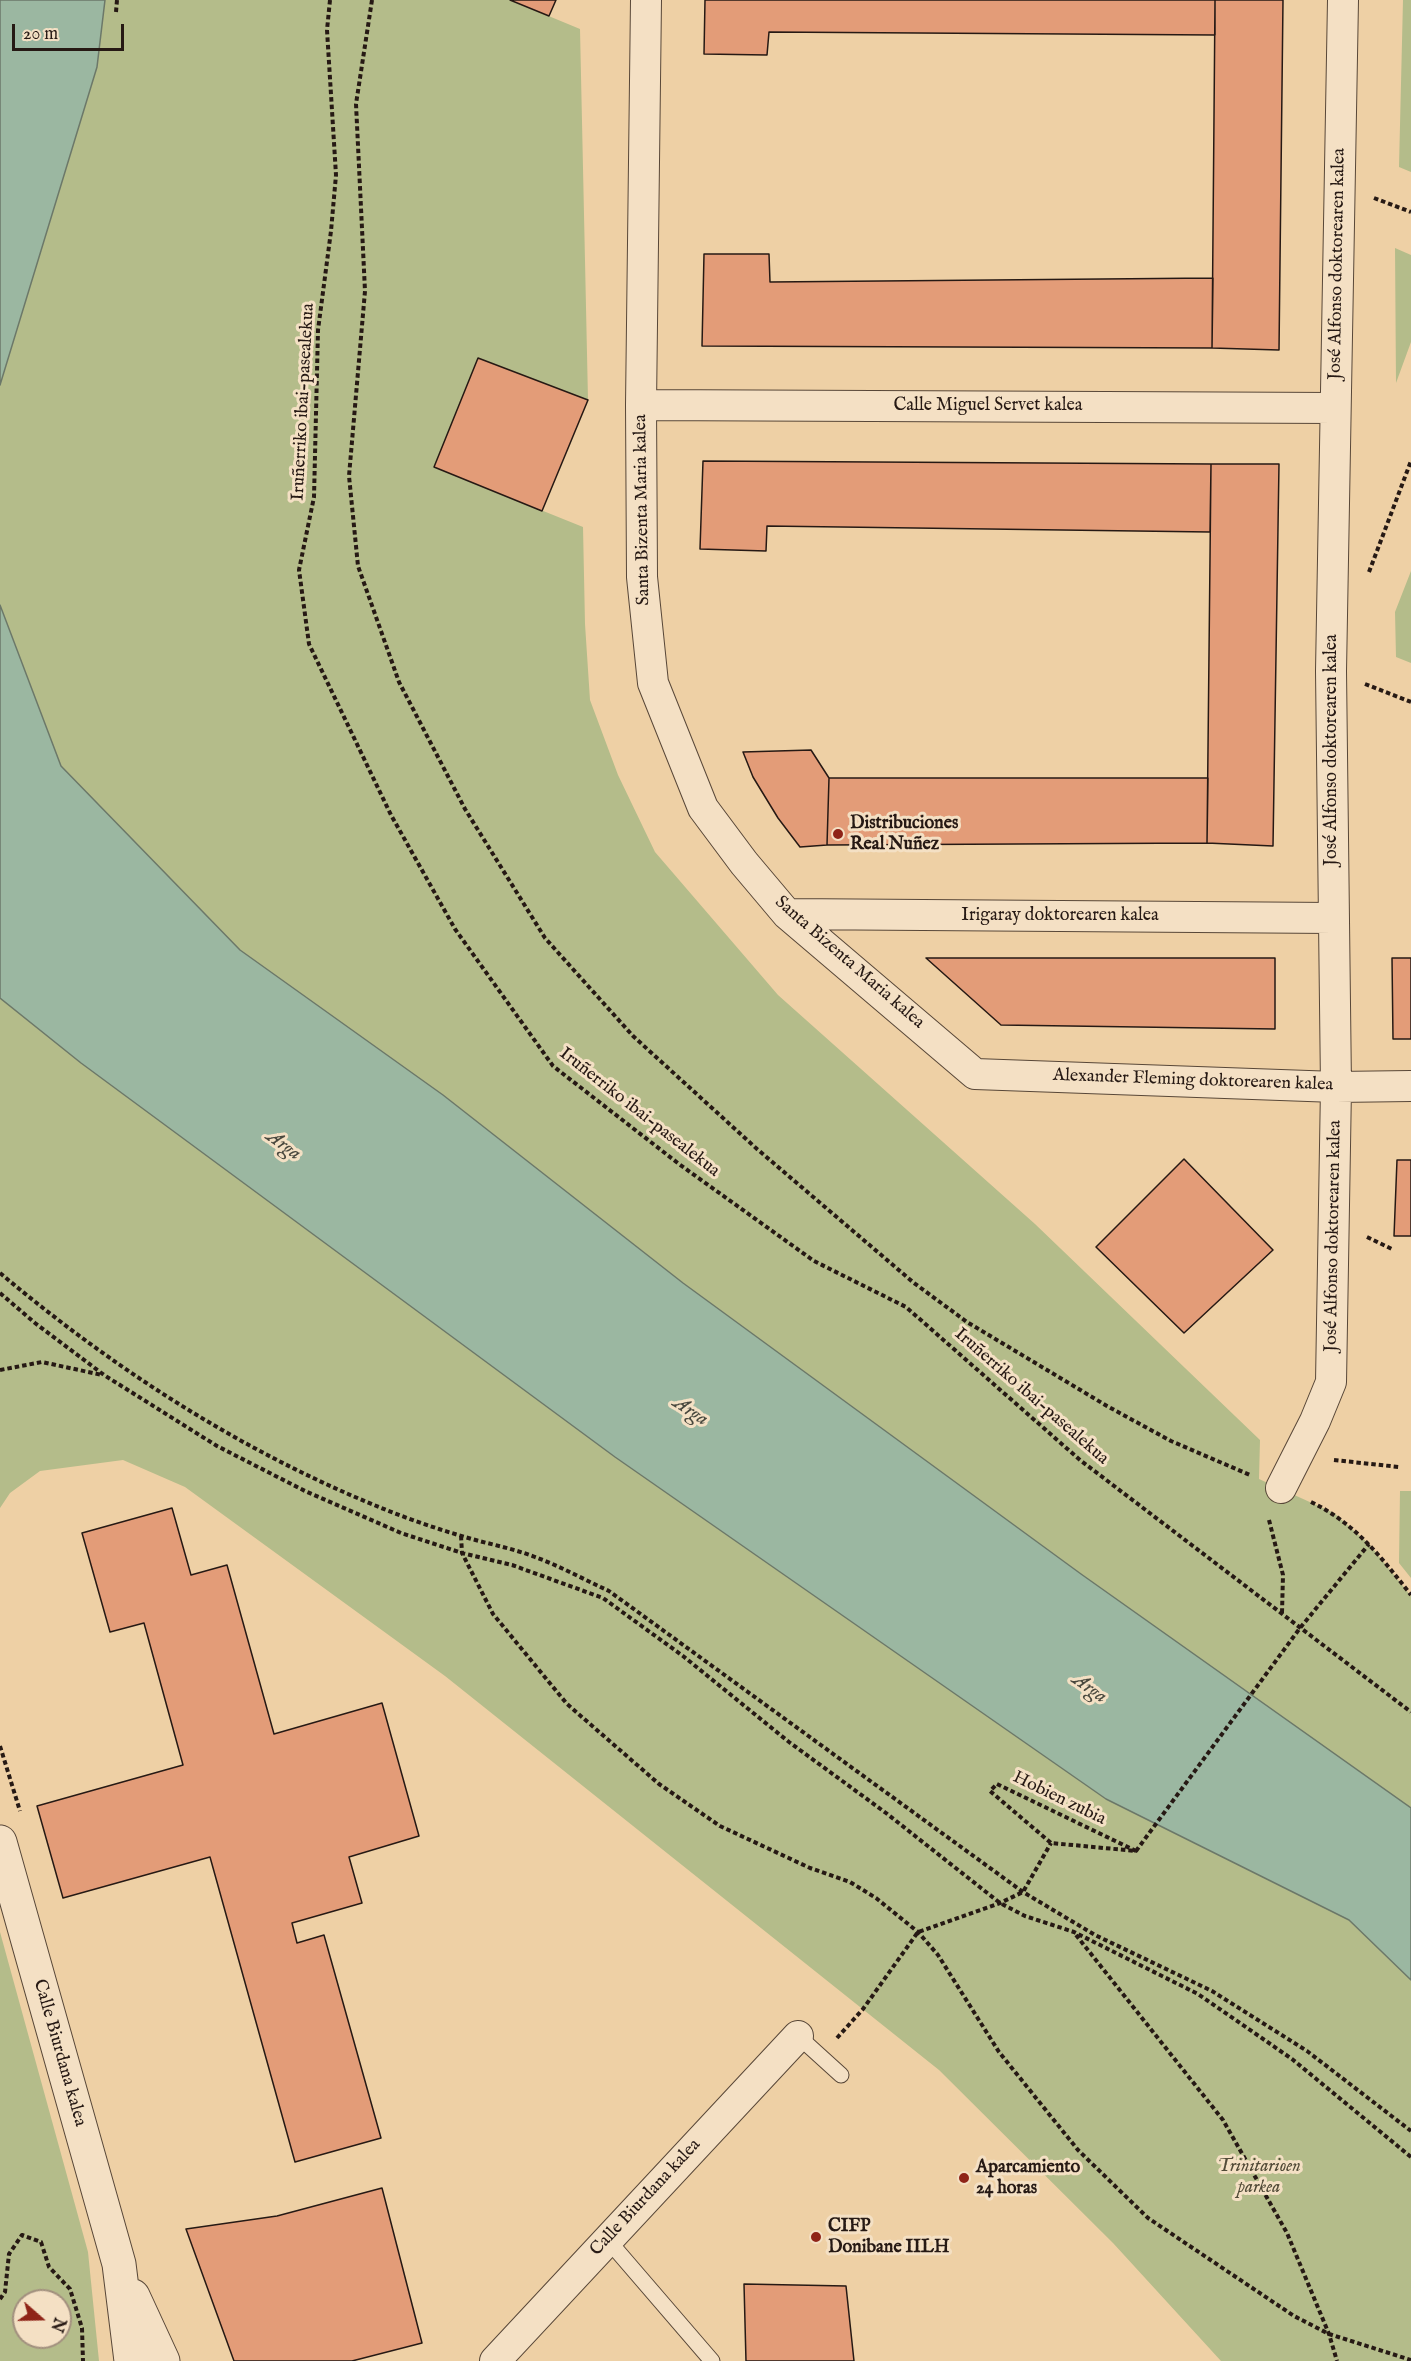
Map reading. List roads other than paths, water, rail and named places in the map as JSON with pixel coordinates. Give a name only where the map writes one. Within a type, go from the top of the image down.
[{"type":"street","name":"Santa Bizenta Maria kalea","points":[[646,0],[641,405],[642,578],[653,683],[703,807],[744,863],[787,914],[975,1074]]},
{"type":"street","name":"José Alfonso doktorearen kalea","points":[[1274,1500],[1298,1455],[1331,1382],[1336,1087],[1331,672],[1343,0]]},
{"type":"street","name":"Calle Miguel Servet kalea","points":[[641,405],[1335,408]]},
{"type":"street","name":"Irigaray doktorearen kalea","points":[[787,914],[1333,918]]},
{"type":"street","name":"Alexander Fleming doktorearen kalea","points":[[975,1074],[1336,1087],[1411,1086]]},
{"type":"street","name":"Calle Biurdana kalea","points":[[0,1842],[119,2264],[163,2361]]},
{"type":"street","name":"Calle Biurdana kalea","points":[[495,2361],[798,2036]]},
{"type":"street","name":"Calle Biurdana kalea","points":[[119,2264],[131,2361]]},
{"type":"lane","points":[[798,2036],[841,2075]]},
{"type":"lane","points":[[607,2239],[712,2361]]},
{"type":"water","points":[[0,0],[105,0],[97,67],[0,385]]},
{"type":"water","name":"Arga","points":[[0,605],[61,766],[240,950],[443,1095],[683,1283],[1081,1574],[1411,1808],[1411,1980],[1349,1920],[1106,1799],[615,1457],[81,1063],[0,998]]},
{"type":"place","name":"Distribuciones Real Nuñez","points":[[838,834]]},
{"type":"place","name":"Aparcamiento 24 horas","points":[[964,2178]]},
{"type":"place","name":"CIFP Donibane IILH","points":[[816,2237]]},
{"type":"park label","name":"Trinitarioen parkea","points":[[1259,2177]]}]
